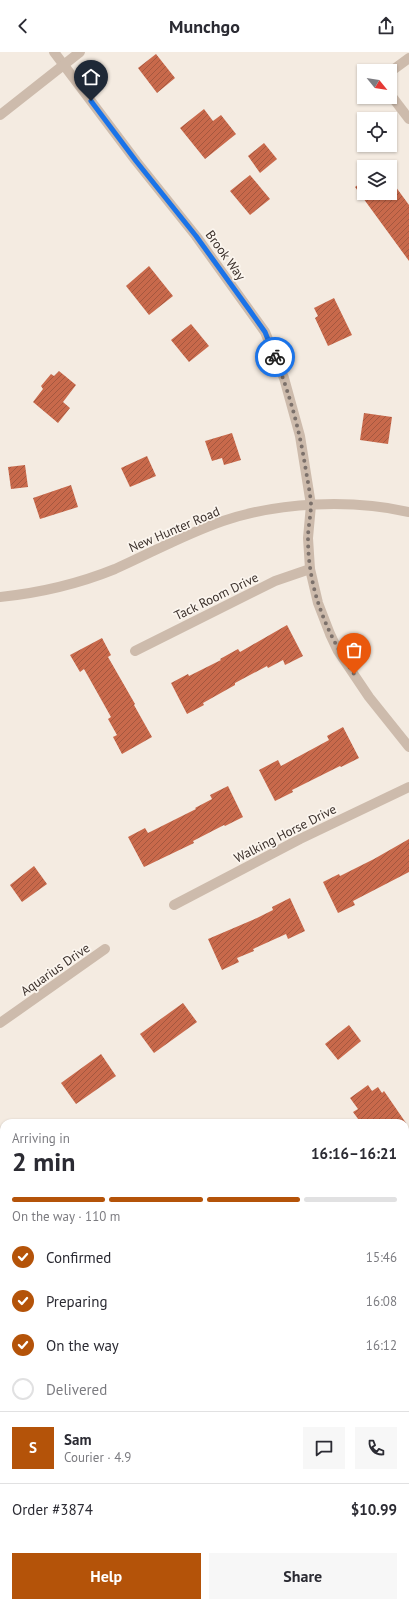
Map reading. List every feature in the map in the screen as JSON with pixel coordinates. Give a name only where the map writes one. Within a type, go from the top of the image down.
[{"type":"street","name":"Brook Way","points":[[54,52],[136,161],[196,236],[265,332],[284,378],[300,436],[311,505]]},
{"type":"street","points":[[0,115],[80,52]]},
{"type":"street","points":[[397,67],[409,58]]},
{"type":"street","points":[[397,103],[409,119]]},
{"type":"street","points":[[311,505],[308,538],[310,569],[318,603],[330,634],[338,651],[369,697],[409,748]]},
{"type":"street","name":"New Hunter Road","points":[[0,597],[21,595],[64,586],[114,569],[176,539],[224,521],[265,511],[311,505],[350,505],[392,508],[409,512]]},
{"type":"street","name":"Tack Room Drive","points":[[135,651],[275,581],[310,569]]},
{"type":"street","name":"Walking Horse Drive","points":[[174,904],[300,839],[409,787]]},
{"type":"street","name":"Aquarius Drive","points":[[0,1024],[104,949]]},
{"type":"building","points":[[156,54],[175,78],[157,93],[138,68]]},
{"type":"building","points":[[204,109],[213,121],[221,115],[236,134],[205,159],[180,128]]},
{"type":"building","points":[[264,143],[277,159],[260,173],[248,156]]},
{"type":"building","points":[[250,175],[270,199],[250,215],[230,191]]},
{"type":"building","points":[[397,189],[409,205],[409,261],[364,200],[397,200]]},
{"type":"building","points":[[149,266],[173,296],[149,315],[126,286]]},
{"type":"building","points":[[334,298],[352,335],[328,346],[315,318],[318,316],[314,308]]},
{"type":"building","points":[[191,324],[209,346],[189,362],[171,340]]},
{"type":"building","points":[[59,371],[76,385],[63,402],[70,408],[58,423],[33,402],[43,389],[41,386],[51,374],[54,376]]},
{"type":"building","points":[[364,413],[392,417],[388,444],[360,440]]},
{"type":"building","points":[[232,433],[241,460],[224,465],[222,458],[212,461],[205,441]]},
{"type":"building","points":[[147,456],[156,476],[130,487],[121,468]]},
{"type":"building","points":[[25,465],[28,487],[11,489],[8,467]]},
{"type":"building","points":[[71,485],[78,507],[40,519],[33,498]]},
{"type":"building","points":[[287,625],[303,656],[285,665],[283,660],[268,668],[267,666],[235,683],[235,685],[187,714],[171,683],[221,660],[220,659],[238,649],[240,652]]},
{"type":"building","points":[[102,638],[111,655],[108,657],[152,737],[122,754],[113,737],[117,735],[108,719],[111,717],[84,669],[80,672],[70,655]]},
{"type":"building","points":[[343,727],[359,758],[292,790],[293,792],[275,801],[259,770],[278,760],[281,766],[329,740],[327,736]]},
{"type":"building","points":[[228,786],[243,817],[225,826],[224,825],[193,841],[194,843],[144,867],[128,837],[145,828],[148,833],[196,809],[195,808],[212,799],[210,795]]},
{"type":"building","points":[[409,839],[409,872],[353,901],[355,905],[338,913],[323,882],[339,874],[340,876],[374,859]]},
{"type":"building","points":[[34,866],[47,884],[22,902],[10,885]]},
{"type":"building","points":[[290,898],[305,931],[288,939],[286,934],[253,949],[254,951],[237,958],[239,962],[222,970],[208,939],[273,910],[272,907]]},
{"type":"building","points":[[183,1003],[197,1022],[154,1053],[140,1034]]},
{"type":"building","points":[[349,1025],[361,1041],[338,1060],[325,1044]]},
{"type":"building","points":[[101,1054],[116,1076],[76,1104],[61,1083]]},
{"type":"building","points":[[368,1085],[372,1091],[378,1087],[382,1093],[384,1091],[403,1119],[358,1119],[353,1112],[358,1109],[350,1098]]},
{"type":"way so far","points":[[275,357],[284,378],[300,436],[311,505],[308,538],[310,569],[318,603],[338,651],[354,674]]},
{"type":"route","points":[[91,101],[136,161],[196,236],[248,308],[265,332],[275,357]]}]
